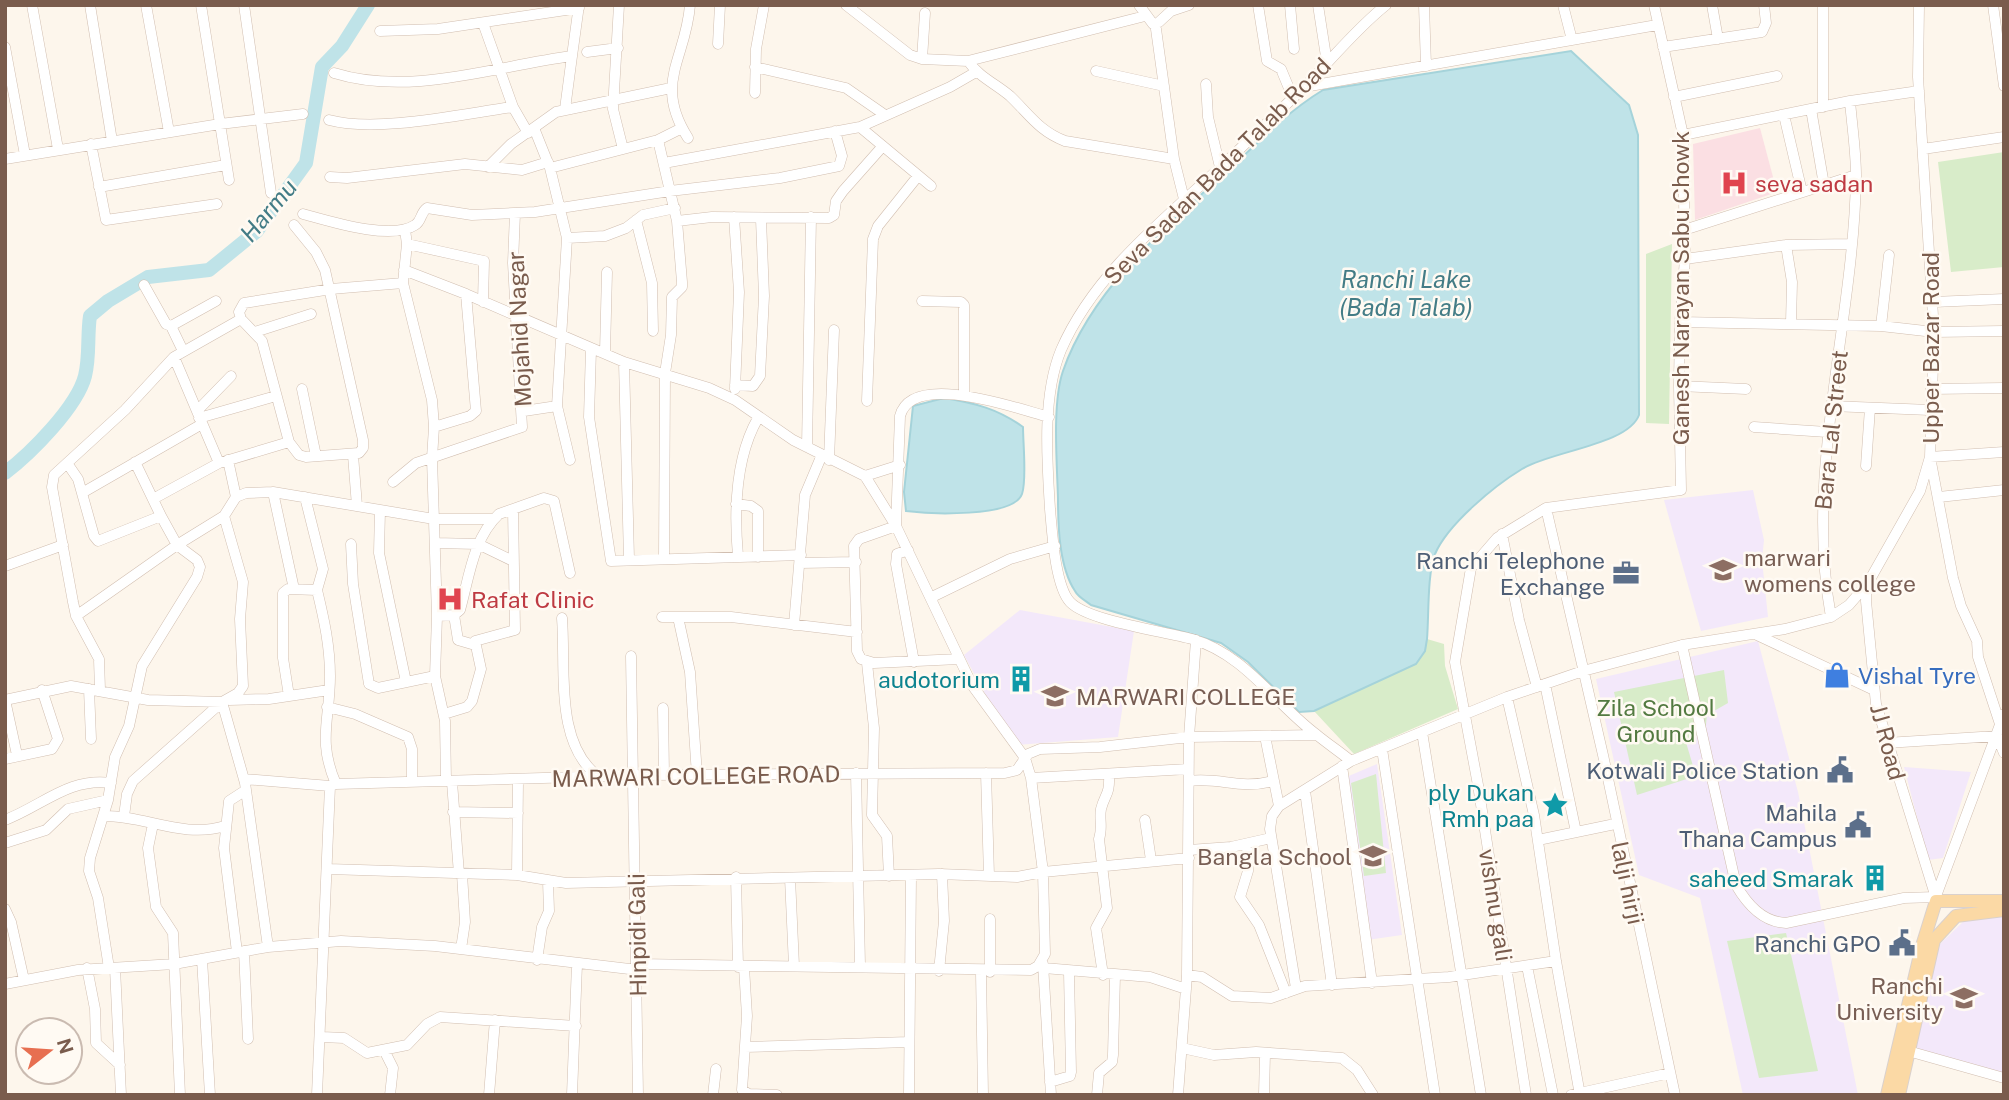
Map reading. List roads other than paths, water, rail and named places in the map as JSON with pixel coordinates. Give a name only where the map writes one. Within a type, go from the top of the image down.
[{"type":"main road","points":[[1887,1095],[1935,903],[2004,901]]},
{"type":"main road","points":[[1899,1095],[1934,940],[1956,916],[2004,910]]},
{"type":"street","points":[[32,5],[58,149]]},
{"type":"street","points":[[90,5],[112,141]]},
{"type":"street","points":[[146,5],[169,132]]},
{"type":"street","points":[[201,5],[229,180]]},
{"type":"street","points":[[244,5],[271,193]]},
{"type":"street","points":[[619,5],[613,109],[623,149]]},
{"type":"street","points":[[688,138],[682,128],[671,88],[672,69],[687,33],[690,5]]},
{"type":"street","points":[[718,44],[720,5]]},
{"type":"street","points":[[755,93],[755,67],[764,5]]},
{"type":"street","points":[[846,5],[859,9],[900,50],[922,59],[968,61],[1153,23],[1171,11],[1188,5]]},
{"type":"street","points":[[1139,5],[1153,23],[1174,159],[1184,199]]},
{"type":"street","points":[[1258,5],[1267,61],[1281,69],[1293,98]]},
{"type":"street","points":[[1290,5],[1294,49]]},
{"type":"street","points":[[1318,5],[1327,63]]},
{"type":"street","name":"Seva Sadan Bada Talab Road","points":[[1317,735],[1244,666],[1219,649],[1196,640],[1099,617],[1077,607],[1065,594],[1055,546],[1050,502],[1049,417],[1056,363],[1080,315],[1104,282],[1184,199],[1304,88],[1385,5]]},
{"type":"street","points":[[1424,5],[1426,66]]},
{"type":"street","points":[[1563,5],[1572,40]]},
{"type":"street","name":"Ganesh Narayan Sabu Chowk","points":[[1546,508],[1681,490],[1679,322],[1685,259],[1683,135],[1654,5]]},
{"type":"street","points":[[1712,5],[1718,39]]},
{"type":"street","points":[[1663,47],[1762,32],[1766,23],[1764,5]]},
{"type":"street","points":[[1823,5],[1823,107]]},
{"type":"street","name":"Upper Bazar Road","points":[[1831,617],[1849,605],[1867,583],[1920,491],[1930,457],[1934,332],[1919,91],[1919,5]]},
{"type":"street","points":[[1993,5],[2004,86]]},
{"type":"street","points":[[380,31],[438,29],[579,6],[565,109]]},
{"type":"street","points":[[922,59],[925,13]]},
{"type":"street","points":[[483,23],[513,107],[531,131],[549,165],[561,206],[567,238],[559,335],[557,406],[570,460]]},
{"type":"street","points":[[1304,88],[1657,25]]},
{"type":"street","points":[[5,47],[25,155]]},
{"type":"street","points":[[587,52],[618,48]]},
{"type":"street","points":[[334,73],[356,80],[412,81],[499,70],[572,56]]},
{"type":"street","points":[[968,61],[976,72],[1009,95],[1049,135],[1065,141],[1174,159]]},
{"type":"street","points":[[755,67],[846,88],[885,115]]},
{"type":"street","points":[[1096,71],[1164,86]]},
{"type":"street","points":[[664,163],[860,127],[950,87],[976,72]]},
{"type":"street","points":[[1675,97],[1777,76]]},
{"type":"street","points":[[1206,84],[1208,117],[1220,167]]},
{"type":"street","points":[[488,167],[511,144],[565,109],[671,88]]},
{"type":"street","points":[[1683,135],[1919,91]]},
{"type":"street","name":"Bara Lal Street","points":[[1831,617],[1821,511],[1827,432],[1842,326],[1856,175],[1850,102]]},
{"type":"street","points":[[329,120],[347,125],[372,124],[513,107]]},
{"type":"street","points":[[1811,109],[1824,185]]},
{"type":"street","points":[[5,159],[220,124],[303,114]]},
{"type":"street","points":[[1784,115],[1802,192]]},
{"type":"street","points":[[860,127],[931,186]]},
{"type":"street","points":[[330,177],[346,178],[465,164],[522,170],[658,140],[682,128]]},
{"type":"street","points":[[303,214],[363,229],[405,230],[418,224],[427,208],[472,215],[515,213],[834,169],[842,162],[835,131]]},
{"type":"street","points":[[1923,149],[2004,137]]},
{"type":"street","points":[[658,140],[675,208],[682,287],[672,297],[673,321],[664,373],[664,557]]},
{"type":"street","points":[[91,144],[103,214],[111,221],[217,204]]},
{"type":"street","points":[[677,222],[734,217],[761,219],[835,215],[836,201],[882,147]]},
{"type":"street","points":[[99,187],[226,165]]},
{"type":"street","points":[[1684,230],[1856,175]]},
{"type":"street","points":[[867,401],[873,239],[878,226],[918,176]]},
{"type":"street","points":[[567,238],[606,236],[626,228],[643,215],[675,208]]},
{"type":"street","name":"Mojahid Nagar","points":[[393,482],[408,467],[517,431],[524,423],[513,263],[515,213]]},
{"type":"street","points":[[734,217],[739,292],[735,400]]},
{"type":"street","points":[[807,447],[811,365],[811,218]]},
{"type":"street","points":[[735,385],[753,386],[760,376],[764,296],[761,219]]},
{"type":"street","points":[[636,220],[652,283],[653,331]]},
{"type":"street","points":[[294,225],[316,251],[331,289],[363,440],[363,448],[353,455],[299,455],[289,442],[262,341],[241,319],[239,312],[244,303],[331,289],[403,283]]},
{"type":"street","points":[[405,230],[407,244],[403,283],[432,400],[435,427],[432,458],[437,616],[435,676],[444,714],[449,781],[461,874],[465,922],[461,949]]},
{"type":"street","points":[[407,244],[484,261],[483,302]]},
{"type":"street","points":[[1685,259],[1786,246],[1851,244]]},
{"type":"street","points":[[1786,246],[1792,282],[1791,323]]},
{"type":"street","points":[[1881,326],[1889,255]]},
{"type":"street","points":[[404,271],[466,294],[590,349],[605,352],[624,362],[664,373],[735,400],[758,418],[825,458],[865,476],[896,526],[978,695],[1025,758],[1031,778],[1043,872],[1043,964],[1051,1095]]},
{"type":"street","points":[[605,352],[607,272]]},
{"type":"street","points":[[144,285],[166,324],[171,326]]},
{"type":"street","points":[[435,427],[470,416],[475,411],[466,294]]},
{"type":"street","points":[[1933,302],[2004,299]]},
{"type":"street","points":[[922,301],[961,302],[964,305],[964,395]]},
{"type":"street","points":[[171,326],[216,302]]},
{"type":"street","points":[[254,332],[311,314]]},
{"type":"street","points":[[91,739],[99,659],[76,616],[52,487],[54,475],[139,396],[178,354],[241,319]]},
{"type":"street","points":[[1679,322],[1881,326],[1934,332],[2004,331]]},
{"type":"street","points":[[171,326],[199,418],[223,461],[236,497]]},
{"type":"street","points":[[794,625],[805,495],[825,458],[834,330]]},
{"type":"street","points":[[590,349],[589,417],[609,558],[616,561],[664,557],[758,556],[856,562]]},
{"type":"street","points":[[624,362],[629,559]]},
{"type":"street","points":[[82,493],[135,463],[199,418],[231,376]]},
{"type":"street","points":[[1679,386],[1746,389]]},
{"type":"street","points":[[1931,389],[2004,388]]},
{"type":"street","points":[[302,389],[316,456]]},
{"type":"street","points":[[896,526],[903,405],[918,396],[964,395],[1049,417]]},
{"type":"street","points":[[199,418],[276,396]]},
{"type":"street","points":[[1830,405],[1930,410]]},
{"type":"street","points":[[524,411],[557,406]]},
{"type":"street","points":[[1866,466],[1870,408]]},
{"type":"street","points":[[738,556],[736,504],[748,437],[758,418]]},
{"type":"street","points":[[1754,427],[1827,432]]},
{"type":"street","points":[[153,499],[223,461],[289,442]]},
{"type":"street","points":[[1682,645],[1736,885],[1746,902],[1778,923],[1904,898],[1935,903],[2002,719],[1979,657],[1977,641],[1955,587],[1930,457],[2004,452]]},
{"type":"street","points":[[353,455],[357,506]]},
{"type":"street","points":[[67,463],[82,493],[98,541],[161,516]]},
{"type":"street","points":[[121,1095],[112,968],[88,864],[108,800],[117,751],[129,726],[133,698],[149,652],[197,577],[200,567],[197,560],[177,545],[135,463]]},
{"type":"street","points":[[865,476],[900,465]]},
{"type":"street","points":[[1939,497],[2004,490]]},
{"type":"street","points":[[273,492],[294,589]]},
{"type":"street","points":[[76,616],[177,545],[224,516],[236,497],[246,493],[273,492],[434,519],[494,519],[544,498],[554,501],[570,573]]},
{"type":"street","points":[[305,497],[323,569],[317,590],[328,635],[329,690],[324,740],[333,785],[317,1095]]},
{"type":"street","points":[[736,504],[758,511],[758,556]]},
{"type":"street","name":"vishnu gali","points":[[1526,1095],[1467,714],[1455,662],[1471,568],[1502,534],[1546,508]]},
{"type":"street","name":"lalji hirji","points":[[1546,508],[1675,1095]]},
{"type":"street","points":[[444,714],[471,704],[481,668],[475,645],[477,638],[515,630],[513,509]]},
{"type":"street","points":[[380,510],[379,553],[406,682]]},
{"type":"street","points":[[124,816],[127,794],[133,781],[243,686],[240,619],[244,592],[241,570],[224,516]]},
{"type":"street","points":[[437,616],[454,615],[460,610],[478,544],[494,519]]},
{"type":"street","points":[[896,526],[856,541],[859,656],[867,663],[959,659]]},
{"type":"street","points":[[1502,534],[1519,621],[1541,686],[1576,832]]},
{"type":"street","points":[[435,543],[478,544],[513,561]]},
{"type":"street","points":[[351,544],[353,584],[369,684],[378,688],[435,676]]},
{"type":"street","points":[[5,566],[63,545]]},
{"type":"street","points":[[932,597],[1010,559],[1055,546]]},
{"type":"street","points":[[908,550],[897,554],[896,564],[914,662]]},
{"type":"street","name":"JJ Road","points":[[1867,583],[1866,601],[1874,690],[1886,743],[1935,903]]},
{"type":"street","points":[[289,696],[283,658],[283,593],[294,589],[317,590]]},
{"type":"street","points":[[454,615],[458,640],[475,645]]},
{"type":"street","points":[[662,617],[731,617],[857,632]]},
{"type":"street","points":[[678,617],[690,672],[697,775]]},
{"type":"street","points":[[1291,991],[1271,838],[1270,822],[1279,806],[1347,764],[1507,697],[1583,671],[1682,645],[1757,635],[1831,617]]},
{"type":"street","points":[[562,618],[569,735],[583,764],[600,777]]},
{"type":"street","points":[[1757,635],[1874,690]]},
{"type":"street","points":[[1178,1095],[1187,975],[1188,769],[1196,640]]},
{"type":"street","name":"Hinpidi Gali","points":[[631,656],[637,880],[638,1095]]},
{"type":"street","points":[[867,663],[874,728],[872,816],[887,836],[889,876]]},
{"type":"street","points":[[17,755],[5,700],[42,690],[62,686],[94,689],[133,698],[224,701],[329,690]]},
{"type":"street","points":[[5,758],[52,749],[57,745],[58,739],[42,690]]},
{"type":"street","points":[[1507,697],[1538,840],[1577,1094],[1670,1073]]},
{"type":"street","points":[[224,701],[246,790],[268,947]]},
{"type":"street","points":[[327,707],[355,714],[408,737],[412,749],[412,782]]},
{"type":"street","points":[[663,708],[664,775]]},
{"type":"street","points":[[1422,732],[1481,1095]]},
{"type":"street","points":[[1317,735],[1347,764],[1371,983]]},
{"type":"street","name":"MARWARI COLLEGE ROAD","points":[[244,779],[333,785],[664,775],[1013,772],[1025,758],[1040,749],[1100,747],[1189,737],[1317,735]]},
{"type":"street","points":[[1265,736],[1279,806]]},
{"type":"street","points":[[1886,743],[1997,736]]},
{"type":"street","points":[[1997,736],[2004,753]]},
{"type":"street","points":[[1382,748],[1435,1095]]},
{"type":"street","points":[[1031,778],[1188,769]]},
{"type":"street","points":[[856,773],[859,823],[856,878],[860,966]]},
{"type":"street","points":[[986,773],[989,876]]},
{"type":"street","points":[[1097,1095],[1099,1073],[1112,1062],[1113,1055],[1109,975],[1096,928],[1107,908],[1099,844],[1102,831],[1101,812],[1109,795],[1109,774]]},
{"type":"street","points":[[1189,781],[1210,779],[1247,786],[1273,781]]},
{"type":"street","points":[[5,820],[71,786],[91,780],[111,783]]},
{"type":"street","points":[[517,875],[518,781]]},
{"type":"street","points":[[246,790],[229,801],[224,848],[241,951],[248,1039]]},
{"type":"street","points":[[1305,791],[1332,985]]},
{"type":"street","points":[[5,843],[46,830],[68,809],[108,800]]},
{"type":"street","points":[[453,812],[518,813]]},
{"type":"street","points":[[103,816],[124,816],[171,829],[225,826]]},
{"type":"street","points":[[1145,820],[1151,860]]},
{"type":"street","points":[[153,824],[148,856],[156,907],[173,933],[180,1095]]},
{"type":"street","points":[[1538,840],[1615,824]]},
{"type":"street","points":[[328,869],[517,875],[548,881],[736,877],[856,878],[942,874],[1017,877],[1151,860],[1271,838]]},
{"type":"street","points":[[1247,844],[1248,871],[1240,897],[1258,925],[1291,991]]},
{"type":"street","points":[[939,971],[944,921],[942,874]]},
{"type":"street","points":[[909,1095],[911,875]]},
{"type":"street","points":[[736,877],[745,1047],[742,1090],[750,1094],[776,1095]]},
{"type":"street","points":[[790,878],[794,966]]},
{"type":"street","points":[[537,960],[542,927],[549,915],[548,881]]},
{"type":"street","points":[[5,909],[11,922],[24,980]]},
{"type":"street","points":[[983,1095],[990,919]]},
{"type":"street","points":[[5,984],[87,968],[174,964],[268,947],[383,942],[577,964],[638,967],[860,966],[986,972],[1031,970],[1043,964],[1069,972],[1150,977],[1186,989]]},
{"type":"street","points":[[202,959],[210,1095]]},
{"type":"street","points":[[1187,975],[1202,977],[1226,993],[1239,997],[1271,998],[1291,991],[1332,985],[1462,976],[1556,961]]},
{"type":"street","points":[[572,1095],[577,964]]},
{"type":"street","points":[[1527,966],[1553,1095]]},
{"type":"street","points":[[87,968],[96,1042],[120,1065]]},
{"type":"street","points":[[1050,1082],[1070,1076],[1071,1072],[1069,972]]},
{"type":"street","points":[[322,1037],[344,1038],[361,1052],[407,1045],[427,1024],[440,1017],[576,1026]]},
{"type":"street","points":[[489,1095],[495,1020]]},
{"type":"street","points":[[745,1047],[909,1042]]},
{"type":"street","points":[[1182,1048],[1221,1056],[1265,1052],[1342,1058],[1357,1070],[1373,1095]]},
{"type":"street","points":[[384,1050],[393,1068],[390,1095]]},
{"type":"street","points":[[1908,1051],[2004,1078]]},
{"type":"street","points":[[1264,1095],[1265,1052]]},
{"type":"street","points":[[713,1095],[716,1069]]},
{"type":"water","name":"Ranchi Lake (Bada Talab)","points":[[1571,51],[1629,105],[1638,135],[1639,415],[1632,425],[1605,441],[1551,457],[1522,469],[1473,507],[1450,530],[1435,554],[1429,584],[1425,651],[1416,664],[1314,711],[1299,712],[1248,662],[1221,643],[1091,605],[1080,597],[1066,570],[1059,533],[1057,399],[1063,371],[1076,340],[1113,284],[1135,258],[1277,125],[1323,90]]},
{"type":"water","points":[[944,398],[986,408],[1023,427],[1025,471],[1022,494],[1015,502],[987,511],[969,513],[906,511],[904,492],[913,406]]},
{"type":"waterway","name":"Harmu","points":[[5,473],[52,429],[73,401],[87,368],[90,316],[108,301],[148,277],[209,270],[257,231],[306,163],[322,67],[342,46],[368,5]]},
{"type":"place","name":"seva sadan","points":[[1734,183]]},
{"type":"place","name":"marwari womens college","points":[[1723,570]]},
{"type":"place","name":"Ranchi Telephone Exchange","points":[[1626,573]]},
{"type":"place","name":"Rafat Clinic","points":[[450,599]]},
{"type":"place","name":"Vishal Tyre","points":[[1837,675]]},
{"type":"place","name":"audotorium","points":[[1021,679]]},
{"type":"place","name":"MARWARI COLLEGE","points":[[1055,696]]},
{"type":"place","name":"Kotwali Police Station","points":[[1840,770]]},
{"type":"place","name":"ply Dukan Rmh paa","points":[[1555,805]]},
{"type":"place","name":"Mahila Thana Campus","points":[[1858,825]]},
{"type":"place","name":"Bangla School","points":[[1373,856]]},
{"type":"place","name":"saheed Smarak","points":[[1875,878]]},
{"type":"place","name":"Ranchi GPO","points":[[1902,943]]},
{"type":"place","name":"Ranchi University","points":[[1964,998]]},
{"type":"park label","name":"Zila School Ground","points":[[1656,720]]}]
